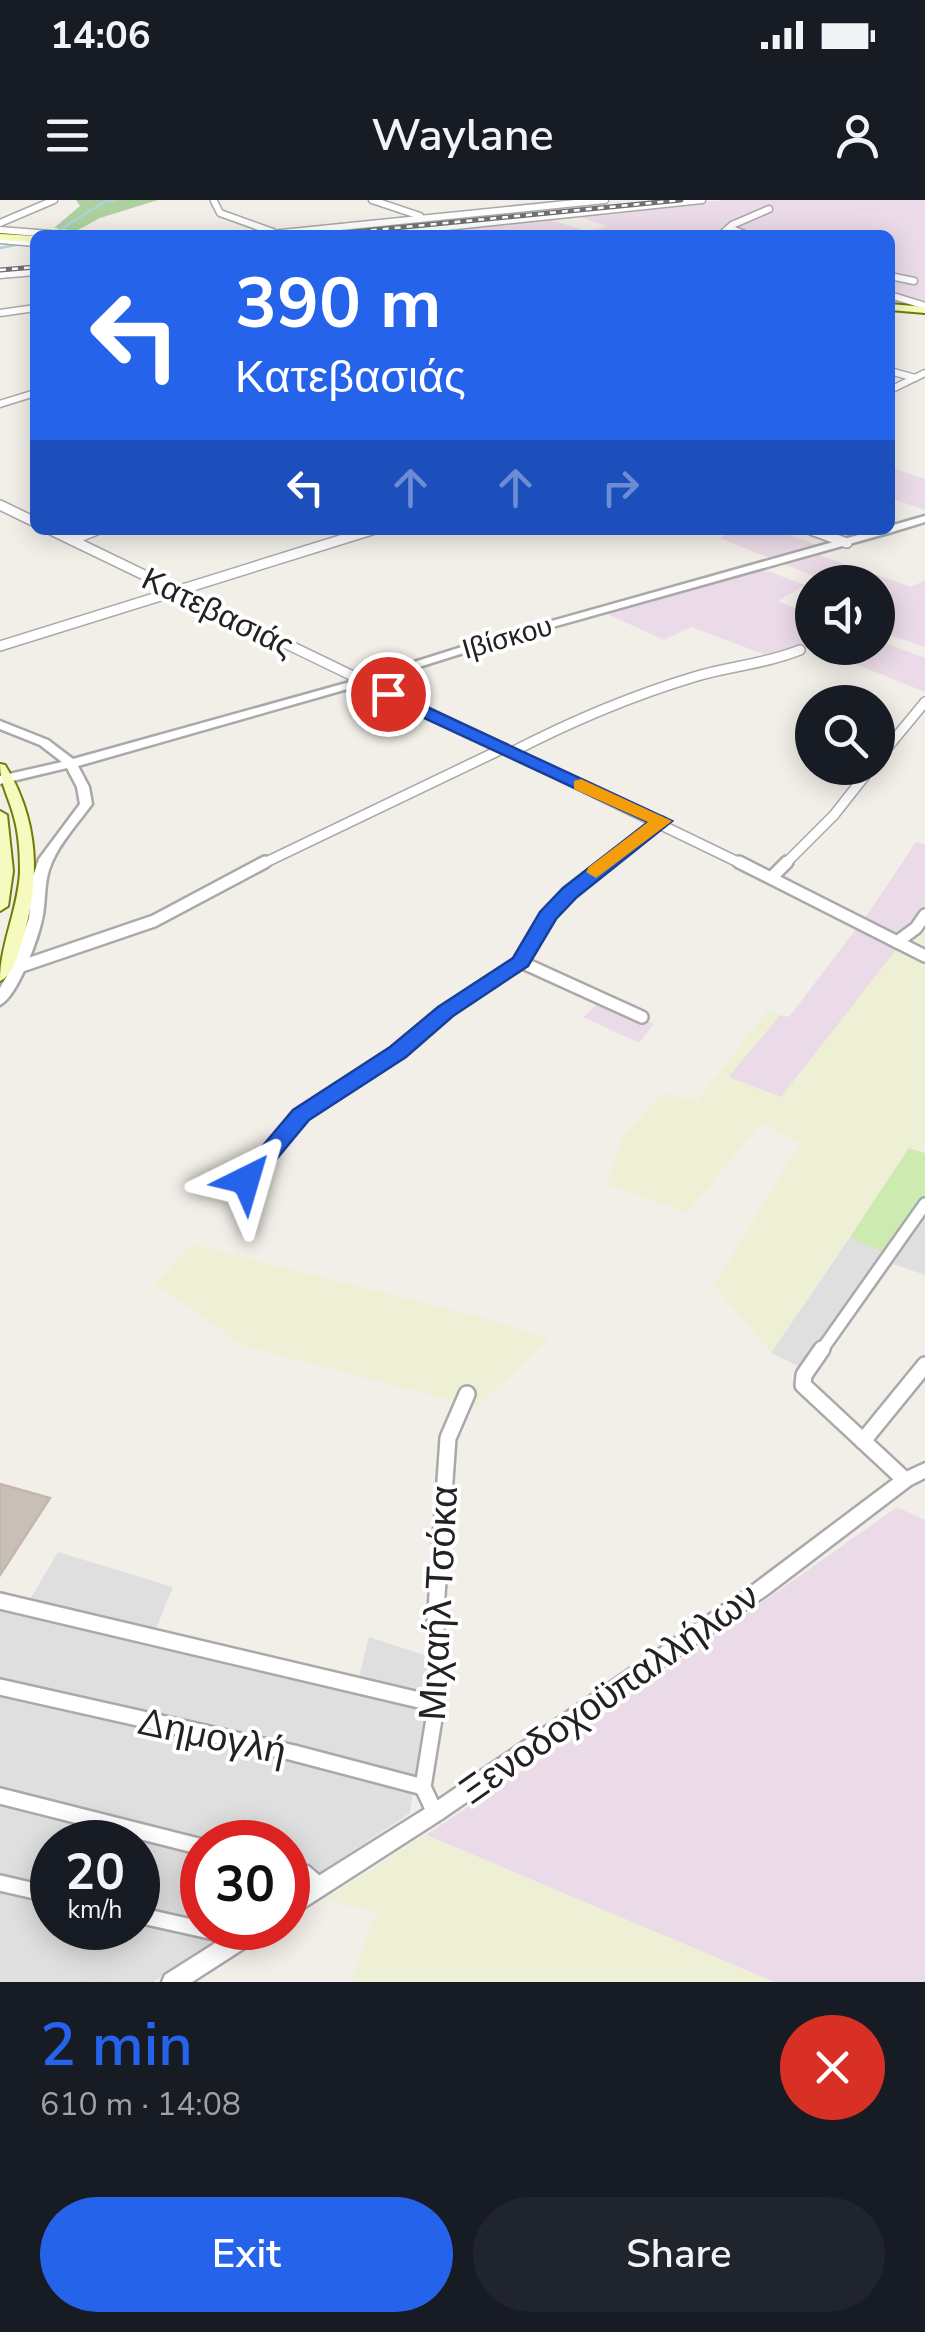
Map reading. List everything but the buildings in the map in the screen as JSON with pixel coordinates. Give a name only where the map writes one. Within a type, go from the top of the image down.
[{"type":"main road","points":[[1,229],[17,238],[30,238]]},
{"type":"main road","points":[[895,309],[925,310]]},
{"type":"main road","points":[[0,976],[15,940],[27,868],[24,822],[4,780]]},
{"type":"main road","points":[[0,814],[5,846],[0,906]]},
{"type":"street","points":[[1,229],[54,200]]},
{"type":"street","points":[[372,200],[426,218]]},
{"type":"street","points":[[528,206],[538,200]]},
{"type":"street","points":[[314,230],[604,200]]},
{"type":"street","points":[[419,230],[702,200]]},
{"type":"street","points":[[214,201],[220,213],[266,230]]},
{"type":"street","points":[[729,228],[769,209]]},
{"type":"street","points":[[729,228],[734,230]]},
{"type":"street","points":[[1,229],[30,236]]},
{"type":"street","points":[[0,276],[30,273]]},
{"type":"street","points":[[895,279],[914,281]]},
{"type":"street","points":[[895,297],[925,310]]},
{"type":"street","points":[[0,313],[30,309]]},
{"type":"street","points":[[895,372],[915,378]]},
{"type":"street","points":[[895,388],[925,376]]},
{"type":"street","points":[[0,404],[30,395]]},
{"type":"street","points":[[0,505],[30,520]]},
{"type":"street","name":"Ιβίσκου","points":[[895,528],[925,519]]},
{"type":"street","name":"Κατεβασιάς","points":[[61,535],[361,682],[662,821],[925,956]]},
{"type":"street","points":[[72,540],[84,535]]},
{"type":"street","points":[[0,646],[356,535]]},
{"type":"street","points":[[826,535],[848,542]]},
{"type":"street","name":"Ιβίσκου","points":[[4,780],[58,772],[70,764],[488,642],[872,535]]},
{"type":"street","points":[[20,967],[154,920],[316,834],[567,724],[696,676],[765,664],[795,652]]},
{"type":"street","points":[[895,738],[925,702]]},
{"type":"street","points":[[0,725],[49,742],[70,764],[85,792],[86,804],[46,859],[39,879],[36,918],[20,967],[0,1001]]},
{"type":"street","points":[[773,876],[857,785]]},
{"type":"street","points":[[246,1180],[301,1115],[398,1052],[445,1012],[521,962],[548,916],[570,892],[662,821]]},
{"type":"street","points":[[897,942],[916,928],[925,915]]},
{"type":"street","points":[[521,962],[642,1017]]},
{"type":"street","points":[[905,1480],[803,1385],[804,1375],[925,1204]]},
{"type":"street","points":[[863,1441],[925,1365]]},
{"type":"street","name":"Μιχαήλ Τσόκα","points":[[422,1787],[442,1669],[436,1624],[448,1438],[467,1394]]},
{"type":"street","name":"Ξενοδοχοϋπαλλήλων","points":[[310,1891],[435,1812],[760,1589],[905,1480],[925,1470]]},
{"type":"street","points":[[0,1602],[436,1704]]},
{"type":"street","name":"Δημογλή","points":[[0,1687],[294,1753],[422,1787]]},
{"type":"street","points":[[422,1787],[435,1812]]},
{"type":"street","points":[[0,1796],[180,1841]]},
{"type":"street","points":[[310,1877],[319,1885]]},
{"type":"street","points":[[0,1883],[30,1890]]},
{"type":"street","points":[[173,1982],[223,1950]]},
{"type":"shaded area","points":[[725,200],[925,200],[925,306],[895,303],[895,230],[596,230],[607,226],[573,215]]},
{"type":"shaded area","points":[[544,218],[583,230],[433,230]]},
{"type":"shaded area","points":[[895,469],[925,479],[925,510],[895,500]]},
{"type":"shaded area","points":[[789,535],[833,551],[819,555],[848,565],[795,565],[795,569],[720,538]]},
{"type":"shaded area","points":[[762,569],[795,581],[795,591],[778,601],[795,608],[795,654],[782,661],[691,627],[664,640],[605,613]]},
{"type":"shaded area","points":[[925,580],[925,647],[895,637],[895,581],[911,587]]},
{"type":"shaded area","points":[[895,647],[925,658],[925,692],[858,665],[895,665]]},
{"type":"shaded area","points":[[916,842],[925,844],[925,913],[781,1098],[728,1077],[780,1015],[789,1017],[869,912]]},
{"type":"shaded area","points":[[602,1001],[654,1024],[639,1043],[583,1017]]},
{"type":"shaded area","points":[[925,1197],[925,1275],[893,1264],[814,1374],[771,1353],[850,1237],[887,1253]]},
{"type":"shaded area","points":[[897,1507],[925,1520],[925,1982],[774,1982],[426,1835],[555,1749]]},
{"type":"shaded area","points":[[58,1552],[173,1587],[151,1641],[356,1689],[369,1637],[433,1658],[410,1813],[310,1879],[310,1820],[180,1820],[180,1950],[203,1950],[153,1982],[0,1982],[0,1595],[29,1601]]},
{"type":"green space","points":[[76,200],[158,200],[100,218],[78,230],[54,228],[80,206]]},
{"type":"green space","points":[[925,913],[925,1147],[922,1152],[909,1149],[771,1353],[714,1285],[800,1143],[761,1123],[687,1213],[607,1185],[622,1137],[663,1093],[697,1101],[768,1010],[780,1015],[728,1077],[781,1097]]},
{"type":"green space","points":[[909,1148],[925,1153],[925,1197],[887,1254],[850,1237]]},
{"type":"green space","points":[[192,1244],[480,1317],[549,1339],[477,1407],[246,1347],[154,1284]]},
{"type":"green space","points":[[426,1835],[774,1982],[351,1982],[376,1912],[325,1900]]},
{"type":"waterway","points":[[59,230],[106,201],[116,200]]},
{"type":"waterway","points":[[0,248],[20,244]]},
{"type":"railway","points":[[374,230],[681,200]]},
{"type":"railway","points":[[0,270],[30,267]]},
{"type":"slow traffic","points":[[581,785],[662,821],[596,872]]},
{"type":"route","points":[[246,1180],[301,1115],[398,1052],[445,1012],[521,962],[548,916],[570,892],[662,821],[388,694]]}]
